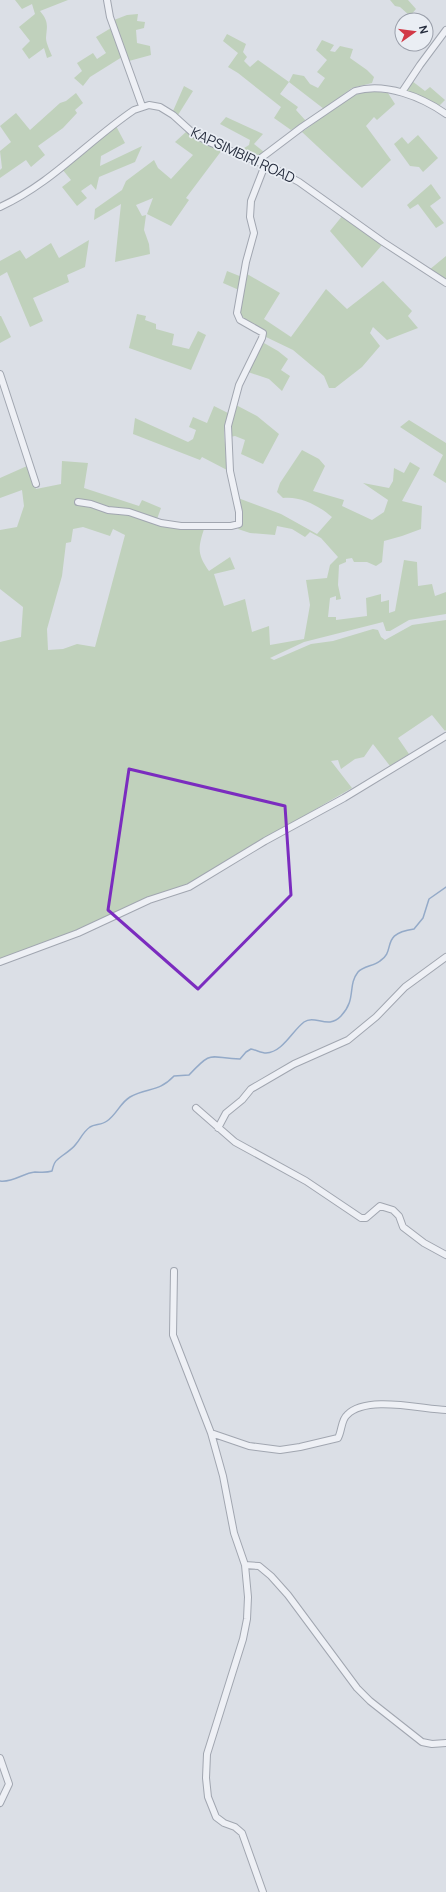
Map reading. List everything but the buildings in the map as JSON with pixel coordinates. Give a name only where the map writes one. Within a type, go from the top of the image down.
[{"type":"street","points":[[0,207],[20,197],[40,184],[121,118],[142,106],[110,17],[107,0]]},
{"type":"street","points":[[402,92],[446,30]]},
{"type":"street","points":[[257,161],[302,127],[355,91],[370,88],[402,92],[432,105],[446,114]]},
{"type":"street","name":"KAPSIMBIRI ROAD","points":[[142,106],[160,107],[173,115],[185,127],[200,137],[275,168],[312,190],[383,242],[446,283]]},
{"type":"street","points":[[78,502],[108,510],[129,512],[162,523],[181,526],[231,526],[239,524],[239,512],[230,471],[228,426],[239,384],[262,338],[263,333],[240,320],[237,315],[246,262],[254,233],[250,217],[251,201],[265,165]]},
{"type":"street","points":[[0,374],[36,484]]},
{"type":"street","points":[[0,962],[78,933],[149,900],[189,887],[265,841],[344,798],[446,736]]},
{"type":"street","points":[[218,1128],[226,1113],[242,1100],[251,1089],[283,1069],[348,1040],[376,1017],[405,987],[446,957]]},
{"type":"street","points":[[196,1108],[218,1128],[245,1148],[306,1181],[361,1218],[366,1218],[380,1206],[393,1210],[399,1216],[403,1227],[424,1243],[446,1255]]},
{"type":"street","points":[[174,1271],[173,1335],[211,1433],[223,1476],[234,1533],[245,1565],[248,1597],[247,1619],[243,1639],[207,1754],[206,1786],[208,1797],[216,1817],[242,1833],[263,1892]]},
{"type":"street","points":[[211,1433],[249,1446],[290,1449],[338,1438],[346,1415],[355,1409],[367,1406],[395,1405],[446,1410]]},
{"type":"street","points":[[245,1565],[259,1566],[271,1576],[292,1601],[345,1673],[370,1701],[422,1742],[432,1744],[446,1743]]},
{"type":"street","points":[[0,1758],[9,1784],[0,1803]]},
{"type":"highlighted area","points":[[129,769],[285,806],[291,895],[198,989],[108,910]]},
{"type":"green space","points":[[15,0],[68,0],[40,11],[46,21],[46,40],[52,56],[47,58],[44,48],[29,59],[22,49],[30,41],[19,27],[35,14],[32,4],[22,9]]},
{"type":"green space","points":[[390,0],[408,0],[416,9],[413,12],[406,12],[400,7],[395,6]]},
{"type":"green space","points":[[138,14],[137,21],[145,22],[144,28],[136,30],[137,43],[150,46],[151,55],[129,61],[114,20],[127,15]]},
{"type":"green space","points":[[111,28],[122,57],[90,77],[83,86],[74,78],[82,71],[77,63],[93,53],[97,59],[106,53],[96,37]]},
{"type":"green space","points":[[227,34],[246,44],[243,52],[247,57],[244,61],[250,67],[258,60],[289,82],[280,94],[298,107],[296,110],[306,121],[291,130],[274,118],[281,107],[238,73],[228,67],[238,53],[223,41]]},
{"type":"green space","points":[[322,40],[334,45],[330,51],[335,52],[340,46],[353,49],[350,58],[374,77],[372,83],[352,88],[324,109],[289,82],[293,74],[304,76],[310,84],[318,88],[325,78],[317,72],[327,60],[316,50]]},
{"type":"green space","points":[[412,81],[425,91],[430,87],[445,100],[439,106],[405,91]]},
{"type":"green space","points":[[184,86],[193,91],[178,115],[173,111]]},
{"type":"green space","points":[[369,91],[388,93],[395,104],[377,120],[374,117],[366,126],[391,160],[362,188],[302,132],[343,102],[361,93]]},
{"type":"green space","points":[[76,93],[83,103],[75,110],[77,113],[63,128],[38,146],[45,155],[31,167],[26,160],[0,178],[0,170],[2,168],[0,151],[11,142],[0,126],[16,113],[30,130],[60,103],[66,101]]},
{"type":"green space","points":[[226,117],[263,134],[254,144],[264,152],[258,156],[241,150],[249,145],[250,140],[220,124]]},
{"type":"green space","points":[[116,126],[125,143],[101,156],[100,166],[142,146],[135,162],[99,177],[96,190],[91,184],[81,191],[87,198],[77,206],[62,187],[71,180],[62,169]]},
{"type":"green space","points":[[187,131],[222,150],[186,198],[189,200],[171,226],[147,214],[153,198],[136,205],[142,216],[146,215],[144,230],[149,244],[150,254],[115,262],[121,204],[94,220],[95,209],[122,190],[126,181],[154,160],[158,168],[171,179],[193,155],[175,142]]},
{"type":"green space","points":[[418,135],[438,158],[423,172],[419,167],[410,166],[394,144],[402,137],[408,144]]},
{"type":"green space","points":[[431,184],[441,198],[430,206],[444,223],[436,228],[418,204],[410,209],[407,205]]},
{"type":"green space","points":[[343,215],[382,245],[362,268],[330,231]]},
{"type":"green space","points":[[89,240],[85,267],[67,275],[69,282],[33,298],[43,321],[30,327],[7,272],[0,276],[0,261],[20,250],[26,259],[51,243],[59,258]]},
{"type":"green space","points":[[446,256],[446,280],[429,270]]},
{"type":"green space","points":[[227,271],[242,277],[239,290],[223,283]]},
{"type":"green space","points":[[247,274],[280,293],[264,319],[291,337],[326,289],[347,309],[383,281],[412,311],[408,316],[418,328],[387,340],[373,327],[370,333],[380,346],[362,367],[335,388],[329,388],[324,376],[293,350],[266,337],[263,331],[242,319],[239,311]]},
{"type":"green space","points":[[137,314],[146,316],[145,320],[156,324],[156,329],[174,334],[172,345],[189,349],[198,331],[206,335],[191,370],[129,348]]},
{"type":"green space","points":[[0,316],[11,337],[0,343]]},
{"type":"green space","points":[[264,343],[288,359],[281,370],[290,376],[282,391],[269,379],[248,372]]},
{"type":"green space","points":[[236,405],[257,416],[279,434],[263,464],[241,454],[245,440],[235,436],[230,437],[231,424]]},
{"type":"green space","points":[[214,406],[228,413],[224,432],[227,470],[202,457],[200,460],[133,434],[135,418],[188,442],[193,439],[196,430],[189,427],[193,417],[207,423]]},
{"type":"green space","points":[[409,420],[446,443],[446,483],[433,475],[443,455],[400,427]]},
{"type":"green space","points":[[302,450],[319,459],[325,466],[313,491],[344,500],[342,506],[372,520],[384,512],[388,500],[363,483],[389,488],[393,481],[394,468],[404,473],[410,462],[420,468],[402,501],[422,506],[421,529],[384,541],[382,562],[376,566],[367,562],[354,562],[352,558],[346,559],[346,562],[339,565],[338,585],[341,599],[336,600],[336,596],[330,598],[328,617],[336,617],[336,620],[367,616],[366,598],[381,594],[381,602],[389,600],[389,613],[395,611],[404,560],[417,562],[418,586],[432,584],[435,596],[446,592],[446,614],[409,620],[390,631],[386,631],[383,622],[304,642],[270,658],[274,660],[311,644],[333,641],[373,629],[378,630],[381,637],[385,640],[412,625],[446,620],[446,730],[445,731],[432,715],[398,738],[409,754],[390,766],[373,744],[364,757],[355,759],[341,769],[338,760],[331,761],[352,788],[174,891],[110,920],[0,961],[0,642],[21,637],[23,607],[0,589],[0,530],[17,527],[24,506],[22,490],[0,498],[0,478],[27,466],[36,489],[61,484],[62,461],[88,463],[84,488],[139,506],[142,500],[161,508],[157,519],[132,515],[164,526],[204,529],[200,551],[202,560],[209,571],[230,557],[235,569],[214,574],[224,606],[245,599],[252,632],[269,626],[270,645],[304,639],[310,605],[306,580],[327,578],[330,565],[338,557],[321,538],[310,532],[305,537],[292,529],[277,526],[275,535],[250,533],[238,529],[242,522],[242,518],[238,498],[281,514],[317,534],[332,517],[321,509],[303,500],[283,498],[277,492],[280,483]],"holes":[[[83,527],[110,536],[113,529],[125,535],[95,647],[77,644],[63,649],[48,650],[47,629],[62,576],[66,543],[71,542],[73,529]]]},
{"type":"waterway","points":[[0,1181],[9,1181],[35,1172],[52,1171],[56,1161],[69,1151],[88,1129],[92,1126],[107,1121],[127,1099],[136,1094],[163,1085],[174,1076],[189,1075],[208,1058],[217,1057],[240,1059],[251,1049],[264,1053],[272,1052],[282,1045],[304,1022],[308,1020],[326,1022],[336,1020],[346,1010],[349,1004],[353,982],[358,972],[363,968],[378,963],[385,957],[392,938],[403,931],[414,929],[423,918],[429,899],[446,887]]}]
